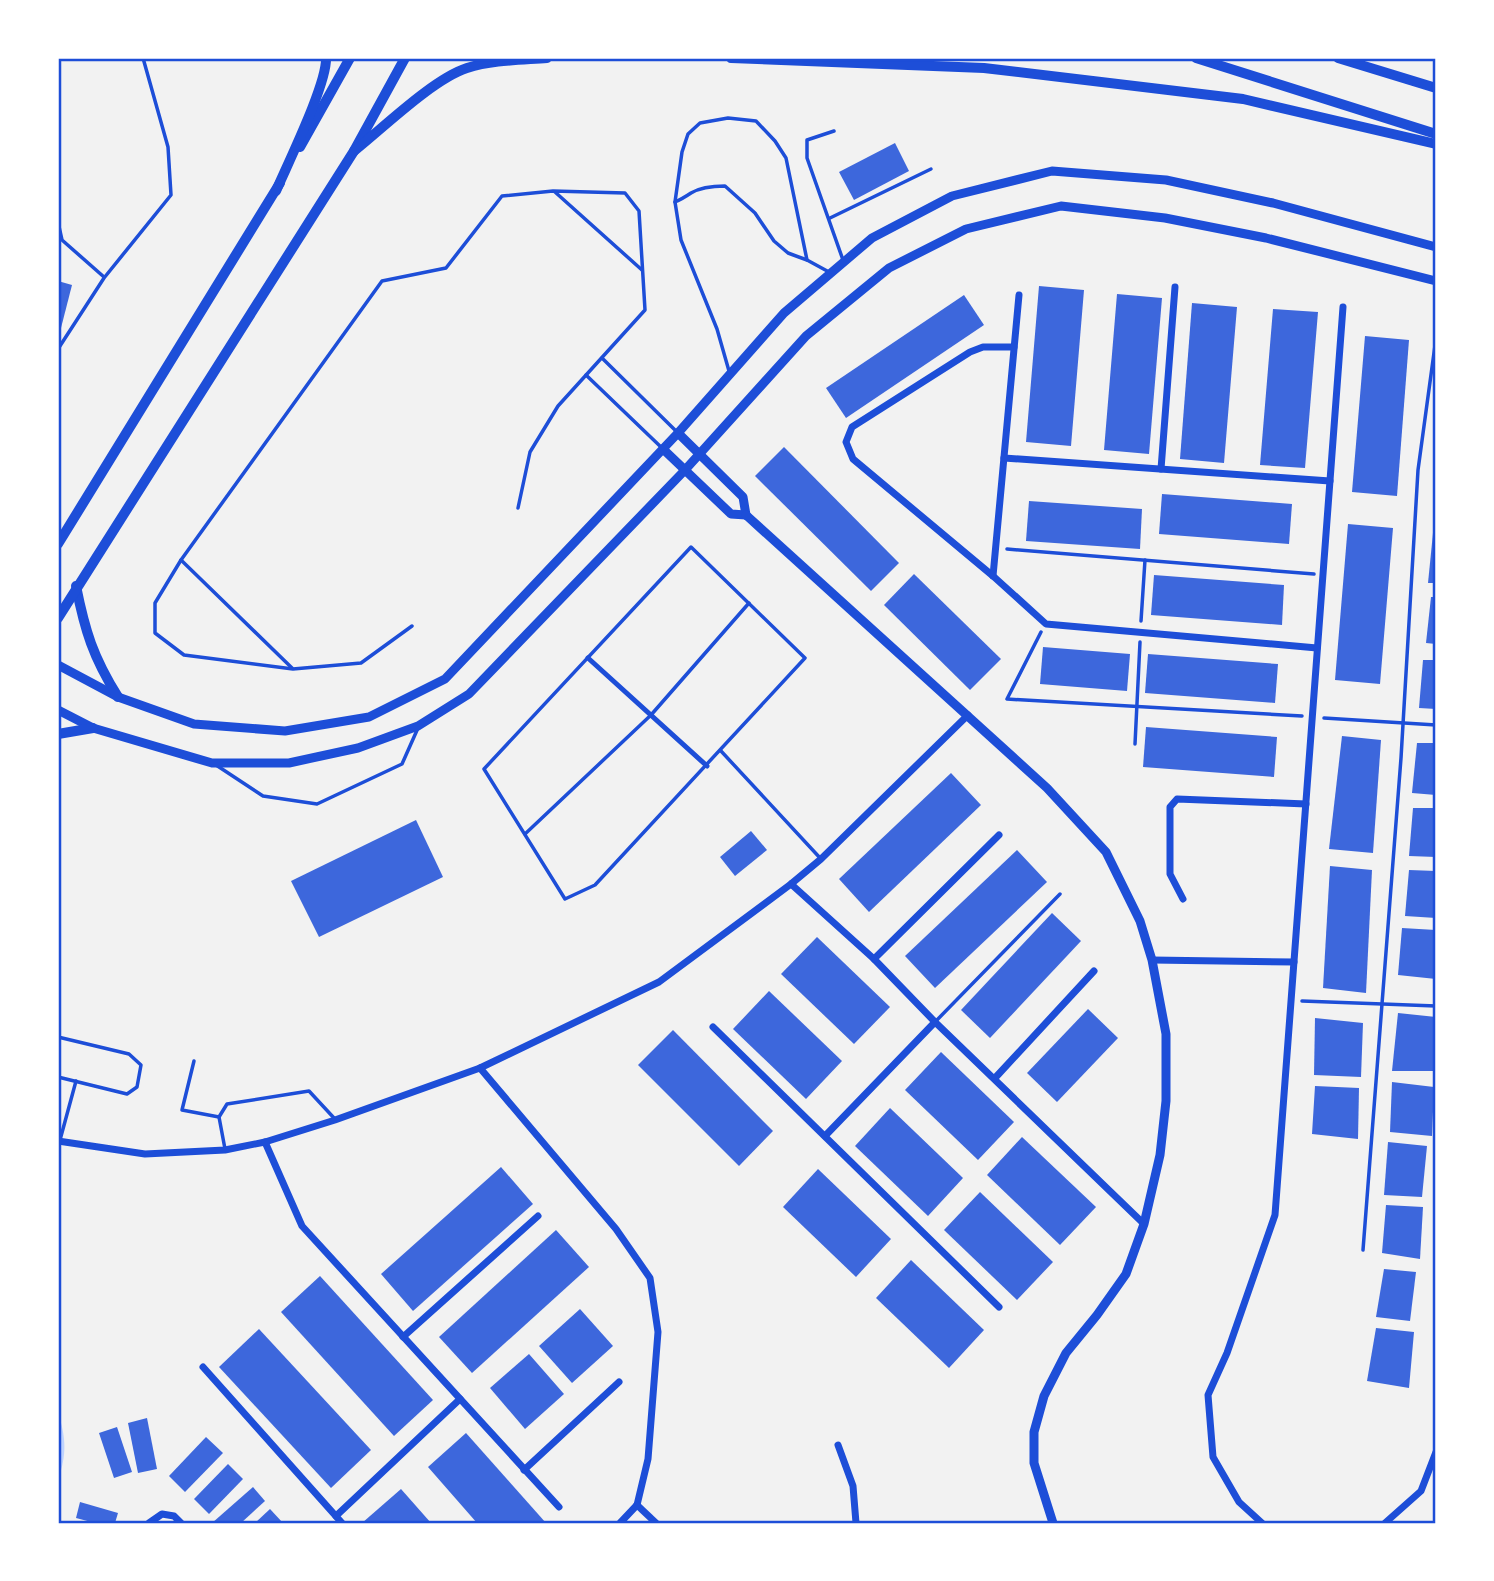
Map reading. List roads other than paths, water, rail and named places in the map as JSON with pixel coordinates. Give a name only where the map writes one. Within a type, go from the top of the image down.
[{"type":"main road","points":[[276,191],[310,112],[326,66],[326,58]]},
{"type":"main road","points":[[58,544],[276,191],[350,58]]},
{"type":"main road","points":[[58,618],[354,151],[405,58]]},
{"type":"main road","points":[[354,151],[444,78],[466,68],[486,64],[547,58]]},
{"type":"main road","points":[[731,58],[984,68],[1229,98],[1436,144]]},
{"type":"main road","points":[[1196,58],[1436,134]]},
{"type":"main road","points":[[1338,58],[1436,89]]},
{"type":"main road","points":[[76,586],[90,643],[99,666],[118,697]]},
{"type":"main road","points":[[58,734],[93,728]]},
{"type":"street","points":[[58,665],[118,697],[194,724],[285,731],[369,717],[445,679],[678,433],[784,313],[872,238],[951,196],[1052,171],[1166,180],[1273,203],[1436,247]]},
{"type":"street","points":[[58,710],[93,728],[212,763],[289,763],[358,748],[418,726],[469,695],[685,470],[806,336],[889,268],[966,229],[1061,206],[1165,218],[1266,238],[1436,281]]},
{"type":"street","points":[[1161,469],[1175,287]]},
{"type":"street","points":[[993,576],[1019,295]]},
{"type":"street","points":[[1262,1523],[1239,1502],[1213,1457],[1208,1395],[1227,1353],[1275,1215],[1343,307]]},
{"type":"street","points":[[1014,347],[983,347],[970,352],[852,427],[846,442],[853,459],[1046,624],[1317,648]]},
{"type":"street","points":[[678,433],[743,497],[746,515]]},
{"type":"street","points":[[663,449],[731,514],[746,515],[1047,788],[1106,852],[1139,921],[1152,960],[1166,1034],[1166,1101],[1160,1155],[1144,1224],[1126,1274],[1066,1353],[1044,1396],[1034,1432],[1034,1463],[1053,1523]]},
{"type":"street","points":[[1004,458],[1330,481]]},
{"type":"street","points":[[588,658],[707,766]]},
{"type":"street","points":[[58,1142],[145,1154],[225,1150],[265,1142],[335,1120],[480,1068],[659,982],[821,859],[968,715]]},
{"type":"street","points":[[1184,899],[1170,874],[1170,807],[1177,799],[1186,797],[1306,804]]},
{"type":"street","points":[[874,959],[999,835]]},
{"type":"street","points":[[791,884],[874,959],[1144,1224]]},
{"type":"street","points":[[1152,960],[1294,962]]},
{"type":"street","points":[[995,1078],[1094,971]]},
{"type":"street","points":[[825,1136],[936,1022]]},
{"type":"street","points":[[713,1027],[999,1307]]},
{"type":"street","points":[[480,1068],[615,1229],[650,1278],[658,1332],[648,1459],[637,1505],[620,1523]]},
{"type":"street","points":[[265,1142],[302,1226],[559,1507]]},
{"type":"street","points":[[403,1337],[538,1216]]},
{"type":"street","points":[[203,1367],[342,1523]]},
{"type":"street","points":[[524,1470],[619,1382]]},
{"type":"street","points":[[335,1516],[460,1399]]},
{"type":"street","points":[[838,1445],[853,1486],[856,1523]]},
{"type":"street","points":[[1385,1523],[1421,1492],[1436,1451]]},
{"type":"street","points":[[637,1505],[656,1523]]},
{"type":"street","points":[[149,1523],[162,1514],[174,1516],[181,1523]]},
{"type":"lane","points":[[58,349],[104,278],[171,195],[168,147],[143,58]]},
{"type":"lane","points":[[730,376],[717,329],[681,240],[675,202],[682,152],[688,134],[701,122],[728,118],[756,121],[775,141],[786,158],[807,260]]},
{"type":"lane","points":[[834,131],[807,140],[807,158],[844,262]]},
{"type":"lane","points":[[830,218],[931,169]]},
{"type":"lane","points":[[675,202],[692,192],[712,186],[725,186],[755,214],[774,241],[788,253],[831,273]]},
{"type":"lane","points":[[553,191],[642,270]]},
{"type":"lane","points":[[412,626],[361,663],[293,669],[184,655],[155,633],[155,603],[181,560],[382,281],[446,268],[502,196],[553,191],[625,193],[639,211],[645,310],[558,406],[530,452],[518,508]]},
{"type":"lane","points":[[58,222],[62,240],[104,278]]},
{"type":"lane","points":[[602,358],[678,433]]},
{"type":"lane","points":[[586,375],[663,449]]},
{"type":"lane","points":[[691,547],[805,658],[595,886],[565,899],[484,769],[588,658],[691,547]]},
{"type":"lane","points":[[181,560],[293,669]]},
{"type":"lane","points":[[525,834],[650,715],[748,603]]},
{"type":"lane","points":[[212,763],[262,796],[317,804],[402,764],[418,726]]},
{"type":"lane","points":[[721,751],[821,859]]},
{"type":"lane","points":[[936,1022],[1060,894]]},
{"type":"lane","points":[[58,1037],[130,1054],[141,1065],[137,1087],[127,1094],[58,1077]]},
{"type":"lane","points":[[194,1061],[182,1110],[219,1117]]},
{"type":"lane","points":[[58,1142],[76,1081]]},
{"type":"lane","points":[[225,1150],[219,1117],[227,1104],[309,1091],[335,1120]]},
{"type":"water","points":[[58,1412],[64,1446],[58,1480]]}]
